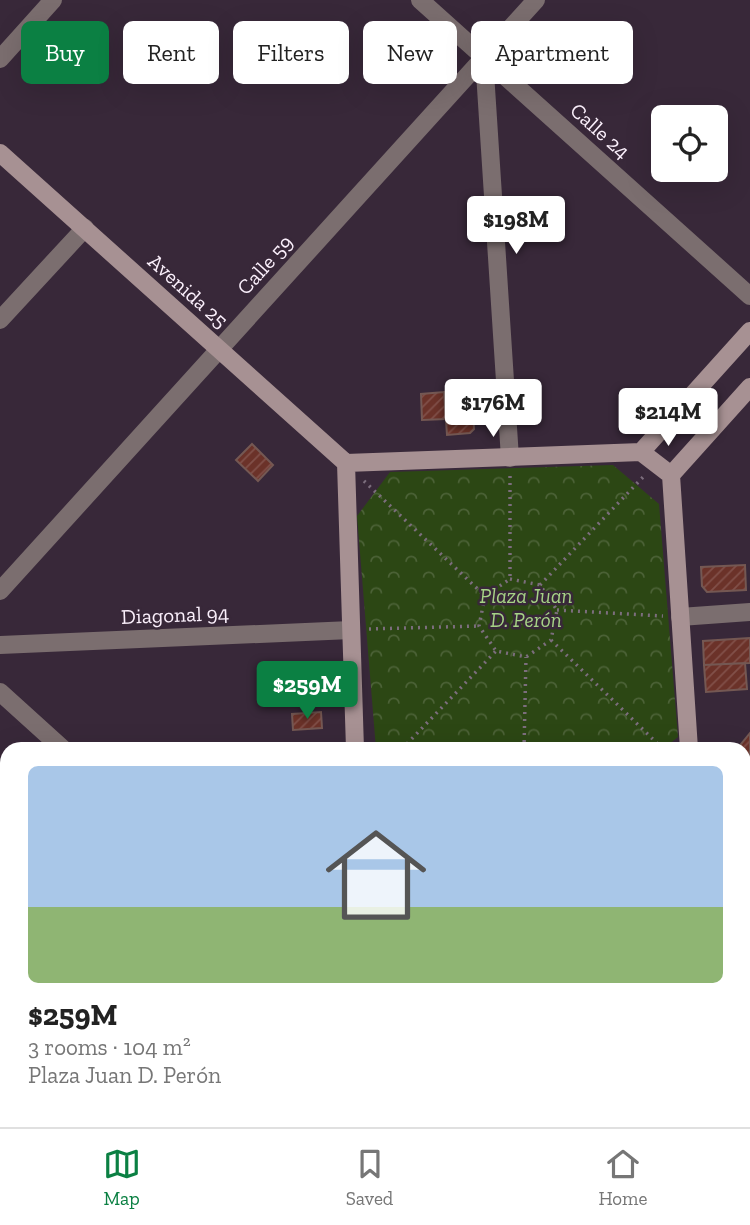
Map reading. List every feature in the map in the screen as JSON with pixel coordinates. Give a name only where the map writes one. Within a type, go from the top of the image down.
[{"type":"main road","name":"Avenida 25","points":[[0,153],[345,463]]},
{"type":"main road","points":[[641,452],[750,331]]},
{"type":"main road","points":[[689,742],[671,475],[750,387]]},
{"type":"main road","points":[[355,742],[345,463],[641,452],[671,475]]},
{"type":"street","points":[[0,59],[53,0]]},
{"type":"street","name":"Calle 24","points":[[420,0],[471,45]]},
{"type":"street","name":"Calle 59","points":[[517,21],[536,0]]},
{"type":"street","name":"Calle 59","points":[[0,591],[471,71]]},
{"type":"street","points":[[486,84],[510,458]]},
{"type":"street","name":"Calle 24","points":[[514,84],[750,296]]},
{"type":"street","points":[[0,320],[85,228]]},
{"type":"street","points":[[680,617],[750,612]]},
{"type":"street","name":"Diagonal 94","points":[[0,645],[351,630]]},
{"type":"street","points":[[0,692],[55,742]]},
{"type":"path","points":[[510,458],[510,579]]},
{"type":"path","points":[[345,463],[485,596]]},
{"type":"path","points":[[540,584],[656,463]]},
{"type":"path","points":[[510,579],[540,584],[557,610],[551,640],[526,657],[496,651],[478,626],[485,596],[510,579]]},
{"type":"path","points":[[557,610],[680,617]]},
{"type":"path","points":[[351,630],[478,626]]},
{"type":"path","points":[[551,640],[656,742]]},
{"type":"path","points":[[409,742],[496,651]]},
{"type":"path","points":[[524,742],[526,657]]},
{"type":"green space","name":"Plaza Juan D. Perón","points":[[613,465],[659,504],[678,737],[672,742],[375,742],[357,516],[390,472]]},
{"type":"building","points":[[472,391],[474,429],[470,433],[447,435],[444,392]]},
{"type":"building","points":[[444,392],[446,419],[422,420],[421,394]]},
{"type":"building","points":[[252,444],[273,465],[258,481],[236,460]]},
{"type":"building","points":[[745,565],[746,590],[707,592],[702,586],[701,567]]},
{"type":"building","points":[[750,638],[750,663],[704,665],[703,641]]},
{"type":"building","points":[[745,663],[747,689],[706,692],[704,665]]},
{"type":"building","points":[[321,712],[322,728],[293,730],[292,714]]},
{"type":"building","points":[[750,733],[750,742],[743,742]]}]
